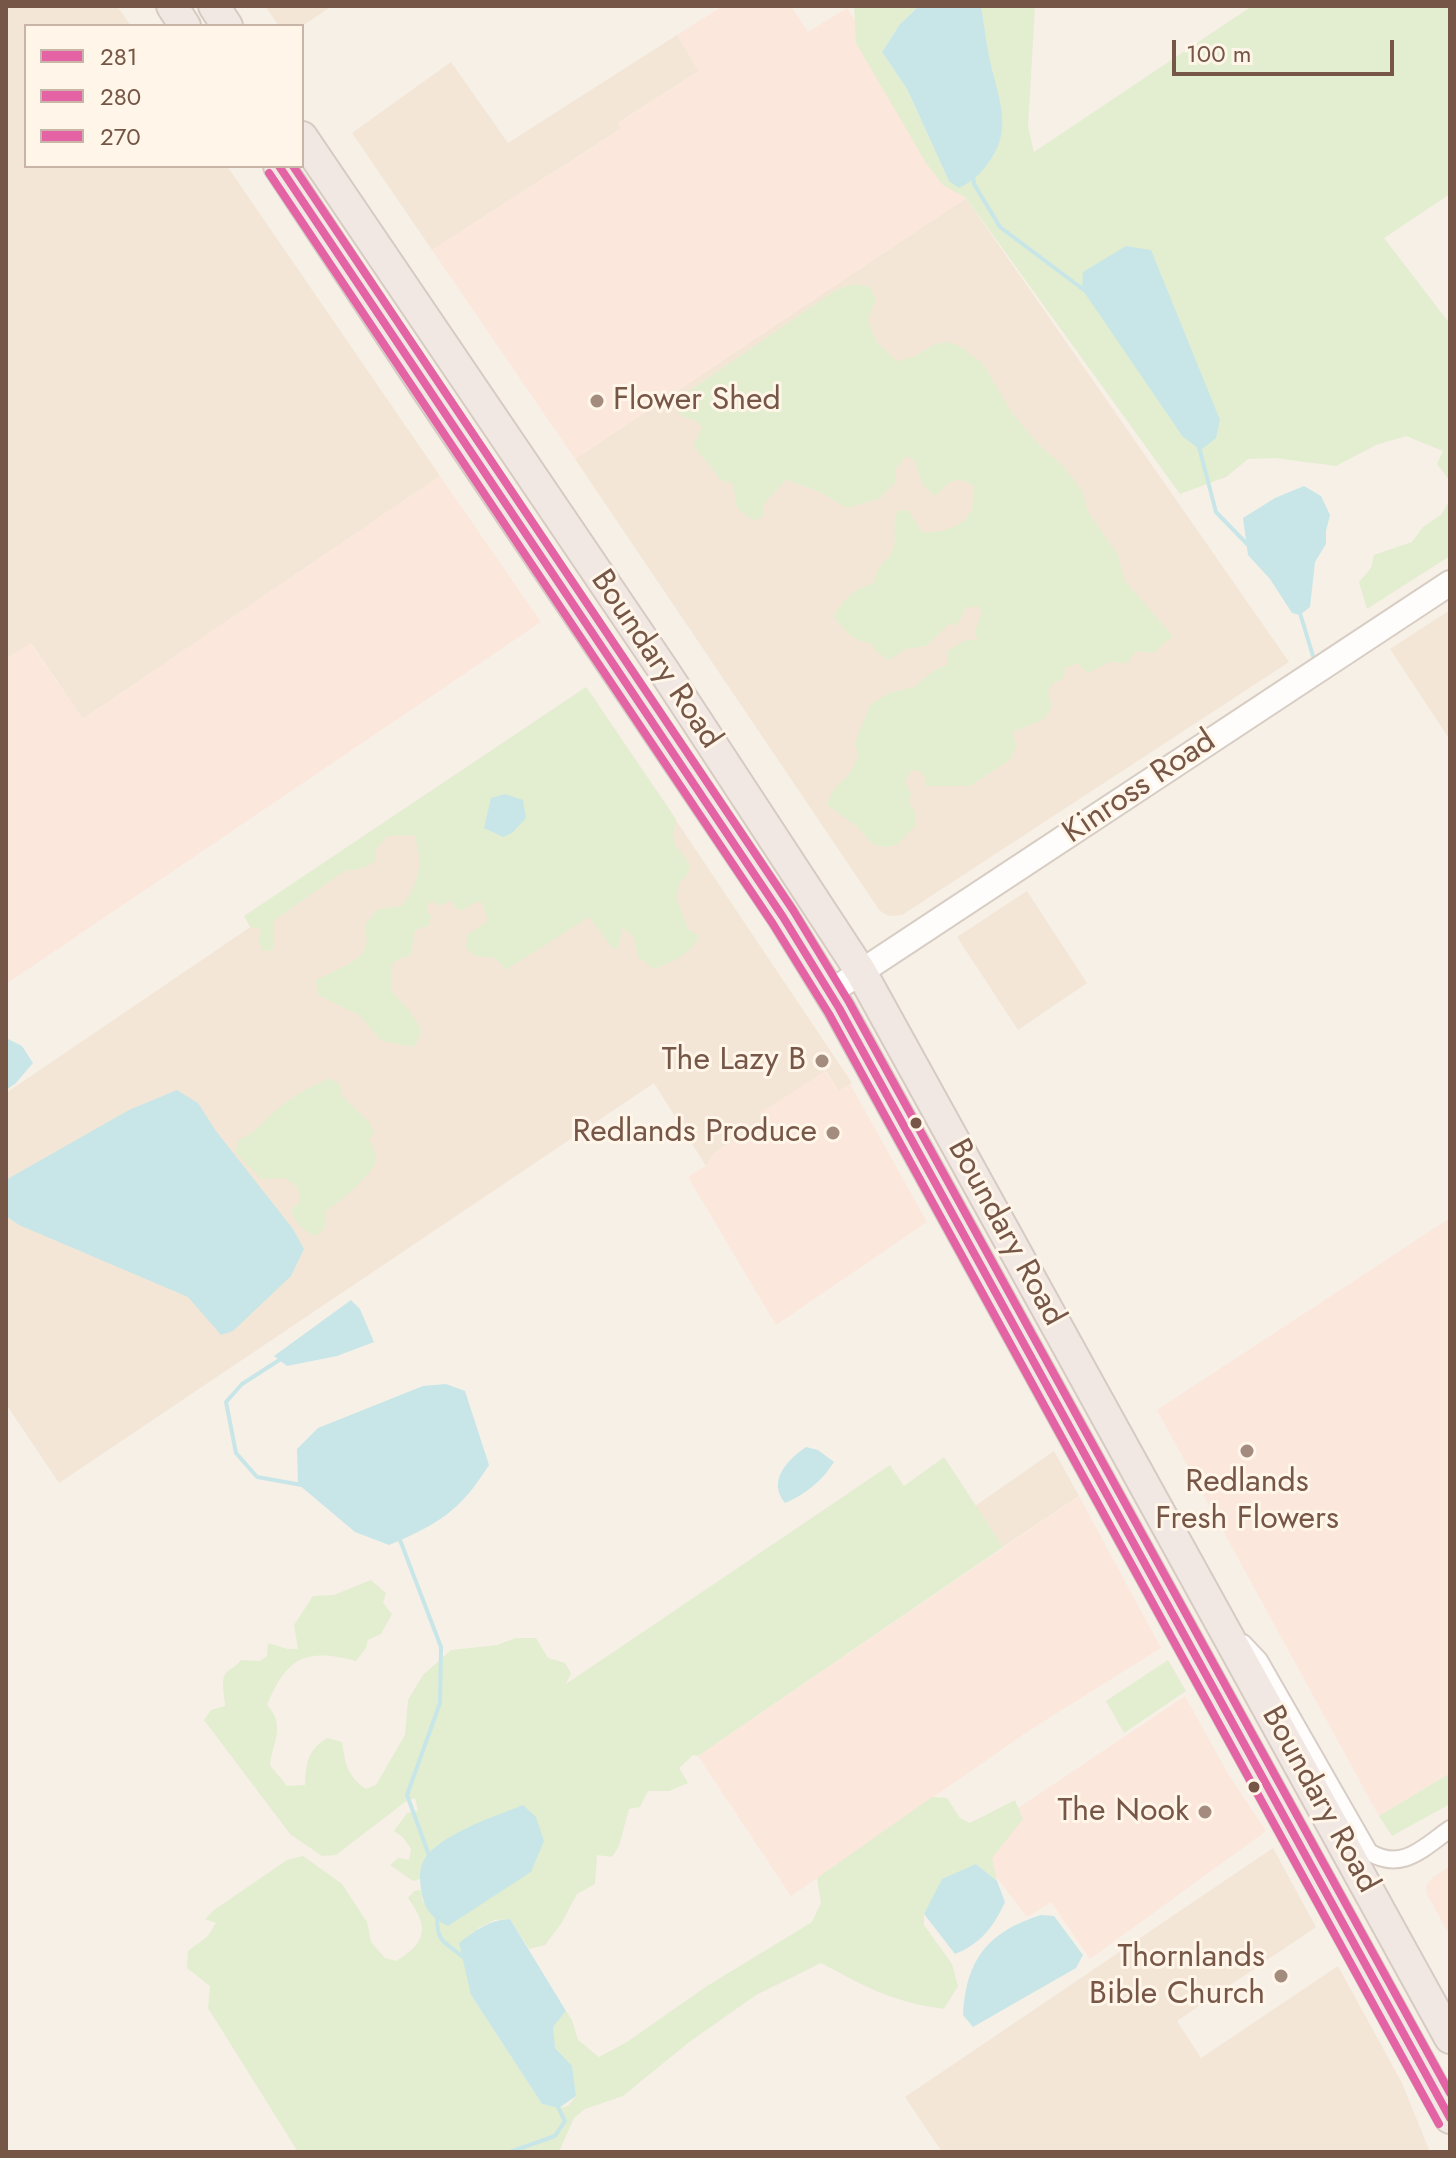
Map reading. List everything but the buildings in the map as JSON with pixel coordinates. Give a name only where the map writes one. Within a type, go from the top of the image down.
[{"type":"highway","points":[[172,6],[184,24]]},
{"type":"highway","points":[[214,6],[226,24]]},
{"type":"highway","name":"Boundary Road","points":[[304,140],[664,671],[861,972],[1450,2038]]},
{"type":"highway","name":"Boundary Road","points":[[280,168],[783,917],[829,993],[1450,2118]]},
{"type":"highway","points":[[1289,1823],[1321,1804]]},
{"type":"highway","points":[[1405,1953],[1427,1971],[1450,2008]]},
{"type":"street","name":"Kinross Road","points":[[829,993],[1450,583]]},
{"type":"street","points":[[1219,1620],[1259,1660],[1369,1852],[1382,1860],[1397,1861],[1409,1857],[1450,1829]]},
{"type":"shaded area","points":[[6,6],[117,6],[130,24],[24,24],[24,168],[228,168],[440,476],[83,719],[31,643],[6,659]]},
{"type":"shaded area","points":[[265,6],[332,6],[304,25],[278,24]]},
{"type":"shaded area","points":[[723,6],[791,6],[808,32],[847,8],[966,198],[575,459],[432,250],[621,129],[618,123],[699,71],[677,35]]},
{"type":"shaded area","points":[[677,35],[699,71],[619,122],[622,128],[432,250],[352,133],[451,62],[508,143]]},
{"type":"shaded area","points":[[966,198],[1289,662],[902,915],[889,916],[880,911],[575,459]]},
{"type":"shaded area","points":[[440,476],[541,622],[6,984],[6,659],[30,643],[83,719]]},
{"type":"shaded area","points":[[1450,610],[1450,740],[1390,649]]},
{"type":"shaded area","points":[[592,695],[852,1083],[839,1091],[826,1071],[761,1114],[765,1120],[714,1153],[706,1166],[654,1083],[59,1483],[6,1404],[6,1093]]},
{"type":"shaded area","points":[[1027,891],[1087,983],[1018,1030],[957,937]]},
{"type":"shaded area","points":[[825,1071],[839,1091],[850,1084],[927,1222],[776,1325],[688,1177],[706,1166],[714,1153],[765,1120],[760,1113]]},
{"type":"shaded area","points":[[1450,1218],[1450,1773],[1379,1816],[1157,1410]]},
{"type":"shaded area","points":[[1054,1451],[1079,1496],[1003,1547],[975,1506]]},
{"type":"shaded area","points":[[1079,1496],[1161,1648],[1030,1730],[791,1896],[698,1756]]},
{"type":"shaded area","points":[[1185,1696],[1227,1772],[1266,1831],[1090,1959],[1051,1902],[1027,1917],[969,1841]]},
{"type":"shaded area","points":[[1273,1848],[1316,1927],[1177,2021],[1201,2058],[1338,1966],[1402,2083],[1430,2152],[942,2152],[905,2097]]},
{"type":"shaded area","points":[[1450,1866],[1450,1936],[1427,1894],[1426,1886]]},
{"type":"green space","points":[[854,6],[919,6],[900,24],[882,52],[907,89],[949,181],[989,57],[981,6],[1035,6],[1028,127],[1034,152],[1252,6],[1450,6],[1450,194],[1384,238],[1450,324],[1450,481],[1437,464],[1443,451],[1406,436],[1376,445],[1336,466],[1275,458],[1248,459],[1226,477],[1180,494],[966,198],[943,185],[926,163],[856,43]]},
{"type":"green space","points":[[853,284],[870,287],[876,300],[868,320],[876,341],[896,361],[914,357],[935,344],[948,342],[961,347],[983,364],[1012,413],[1040,446],[1063,466],[1083,492],[1088,512],[1118,555],[1124,580],[1173,636],[1153,653],[1136,651],[1127,663],[1109,662],[1088,673],[1077,663],[1065,668],[1064,678],[1052,684],[1048,693],[1051,702],[1047,715],[1012,732],[1017,746],[1010,760],[970,786],[925,786],[925,777],[919,770],[911,771],[905,781],[911,794],[909,803],[915,812],[915,826],[897,845],[885,847],[872,844],[859,828],[826,804],[858,757],[855,743],[870,705],[889,693],[914,687],[936,669],[947,665],[947,651],[966,640],[977,640],[975,632],[982,612],[977,606],[966,608],[957,625],[949,624],[926,646],[906,649],[889,660],[870,643],[849,634],[833,616],[850,595],[874,583],[880,566],[893,550],[898,511],[908,510],[922,532],[949,529],[961,523],[970,513],[974,486],[953,481],[935,496],[923,485],[914,460],[906,456],[896,469],[895,483],[879,499],[847,508],[820,492],[786,480],[764,504],[764,516],[753,521],[737,508],[733,484],[720,480],[694,445],[702,427],[695,420],[677,412],[682,396],[836,290]]},
{"type":"green space","points":[[1450,499],[1450,556],[1367,609],[1359,582],[1371,568],[1374,555],[1412,542],[1423,527],[1441,515]]},
{"type":"green space","points":[[586,687],[676,819],[675,843],[690,867],[680,882],[676,897],[688,929],[699,936],[686,953],[654,969],[638,957],[634,937],[622,927],[619,947],[613,949],[589,917],[506,970],[495,958],[474,956],[466,947],[467,935],[488,921],[482,903],[476,902],[462,911],[451,900],[440,906],[432,901],[427,905],[431,916],[429,925],[415,930],[411,954],[391,965],[391,991],[408,1009],[422,1031],[414,1047],[382,1041],[359,1015],[318,995],[316,980],[363,954],[367,940],[365,925],[378,909],[402,906],[408,898],[416,881],[419,863],[414,835],[387,836],[376,849],[376,860],[372,863],[346,870],[273,921],[273,950],[263,951],[258,939],[261,929],[250,927],[244,916]]},
{"type":"green space","points":[[330,1078],[340,1085],[341,1095],[368,1121],[374,1132],[369,1139],[376,1157],[364,1179],[325,1211],[325,1228],[316,1236],[303,1229],[291,1209],[300,1202],[298,1188],[285,1178],[261,1179],[235,1152],[239,1139],[255,1130],[291,1099]]},
{"type":"green space","points":[[944,1457],[1003,1547],[698,1756],[693,1755],[679,1768],[688,1783],[669,1791],[648,1791],[640,1807],[629,1809],[619,1846],[612,1857],[597,1855],[595,1884],[577,1894],[545,1945],[529,1949],[510,1919],[495,1920],[478,1928],[471,1995],[542,2104],[559,2108],[568,2106],[576,2096],[572,2067],[555,2048],[552,2027],[566,2011],[578,2040],[599,2057],[812,1922],[821,1903],[817,1878],[932,1797],[947,1798],[960,1818],[970,1823],[1015,1800],[1023,1819],[992,1858],[997,1881],[976,1864],[924,1913],[924,1925],[952,1964],[958,1986],[944,2009],[894,1998],[821,1963],[756,1995],[688,2043],[623,2096],[585,2109],[574,2118],[559,2152],[298,2152],[208,2008],[210,1986],[187,1968],[188,1951],[208,1936],[216,1923],[205,1919],[214,1910],[287,1860],[303,1856],[342,1884],[367,1922],[371,1942],[385,1958],[396,1961],[414,1948],[422,1934],[420,1918],[408,1898],[414,1891],[421,1890],[423,1903],[437,1845],[423,1862],[420,1879],[413,1881],[390,1865],[398,1858],[409,1860],[411,1849],[403,1837],[394,1831],[407,1813],[418,1811],[415,1798],[405,1802],[336,1855],[322,1856],[290,1834],[204,1720],[211,1710],[225,1706],[223,1684],[226,1673],[241,1660],[260,1661],[267,1656],[268,1643],[298,1649],[294,1625],[313,1596],[334,1595],[371,1580],[386,1593],[383,1603],[392,1614],[381,1634],[368,1640],[356,1661],[324,1656],[300,1660],[282,1676],[267,1705],[277,1727],[270,1765],[287,1786],[305,1785],[309,1758],[327,1738],[342,1742],[348,1769],[366,1789],[376,1785],[405,1735],[408,1700],[423,1675],[451,1650],[497,1645],[516,1638],[536,1638],[548,1658],[565,1663],[571,1673],[566,1684],[890,1465],[904,1486]]},
{"type":"green space","points":[[1168,1660],[1186,1691],[1124,1733],[1106,1701]]},
{"type":"green space","points":[[1450,1773],[1450,1804],[1392,1836],[1379,1816]]},
{"type":"water","points":[[919,6],[981,6],[1001,109],[1001,134],[998,147],[984,168],[959,188],[949,181],[907,89],[882,52],[900,24]]},
{"type":"water","points":[[1126,246],[1151,250],[1220,420],[1216,438],[1201,450],[1183,437],[1082,289],[1083,272]]},
{"type":"water","points":[[1304,486],[1321,496],[1330,515],[1326,544],[1315,562],[1310,607],[1300,615],[1292,613],[1270,579],[1248,555],[1243,518],[1275,498]]},
{"type":"water","points":[[505,794],[523,800],[526,818],[512,833],[503,837],[484,828],[491,798]]},
{"type":"water","points":[[6,1038],[22,1046],[33,1063],[6,1090]]},
{"type":"water","points":[[177,1090],[198,1103],[216,1131],[293,1229],[304,1249],[291,1276],[233,1331],[221,1335],[188,1297],[19,1225],[6,1216],[6,1181],[11,1177],[129,1110]]},
{"type":"water","points":[[351,1300],[360,1309],[374,1342],[337,1356],[287,1366],[274,1356]]},
{"type":"water","points":[[446,1384],[465,1391],[489,1465],[458,1505],[435,1523],[389,1545],[355,1532],[298,1484],[297,1449],[318,1428],[423,1386]]},
{"type":"water","points":[[806,1447],[818,1450],[834,1462],[813,1486],[785,1503],[778,1487],[779,1479],[786,1465]]},
{"type":"water","points":[[523,1805],[536,1817],[544,1841],[531,1872],[448,1926],[437,1919],[426,1907],[421,1889],[421,1867],[428,1854],[466,1828]]},
{"type":"water","points":[[976,1864],[997,1881],[1005,1902],[986,1933],[955,1954],[924,1914],[942,1879]]},
{"type":"water","points":[[1041,1915],[1054,1916],[1083,1955],[1076,1968],[973,2027],[963,2015],[969,1979],[975,1964],[993,1940],[1006,1930]]},
{"type":"water","points":[[510,1919],[566,2011],[553,2027],[555,2048],[572,2066],[576,2096],[559,2108],[542,2104],[471,1995],[459,1943],[489,1924]]},
{"type":"waterway","points":[[973,176],[974,184],[1000,227],[1084,290]]},
{"type":"waterway","points":[[1199,447],[1216,512],[1249,546]]},
{"type":"waterway","points":[[1300,613],[1313,656]]},
{"type":"waterway","points":[[284,1357],[242,1384],[226,1402],[236,1453],[257,1477],[302,1485]]},
{"type":"waterway","points":[[397,1538],[441,1647],[440,1703],[407,1795],[430,1858]]},
{"type":"waterway","points":[[437,1918],[441,1938],[463,1957]]},
{"type":"waterway","points":[[510,2152],[555,2136],[565,2121],[556,2103]]},
{"type":"transit line","name":"281","points":[[280,168],[783,917],[839,1008],[1450,2118]]},
{"type":"transit line","name":"270","points":[[294,168],[793,910],[849,1002],[1450,2093]]},
{"type":"transit line","name":"280","points":[[269,173],[773,924],[829,1014],[1439,2124]]},
{"type":"place","name":"Flower Shed","points":[[597,401]]},
{"type":"place","name":"The Lazy B","points":[[822,1061]]},
{"type":"place","name":"Redlands Produce","points":[[833,1133]]},
{"type":"place","name":"Redlands Fresh Flowers","points":[[1247,1451]]},
{"type":"place","name":"The Nook","points":[[1205,1812]]},
{"type":"place","name":"Thornlands Bible Church","points":[[1281,1976]]}]
